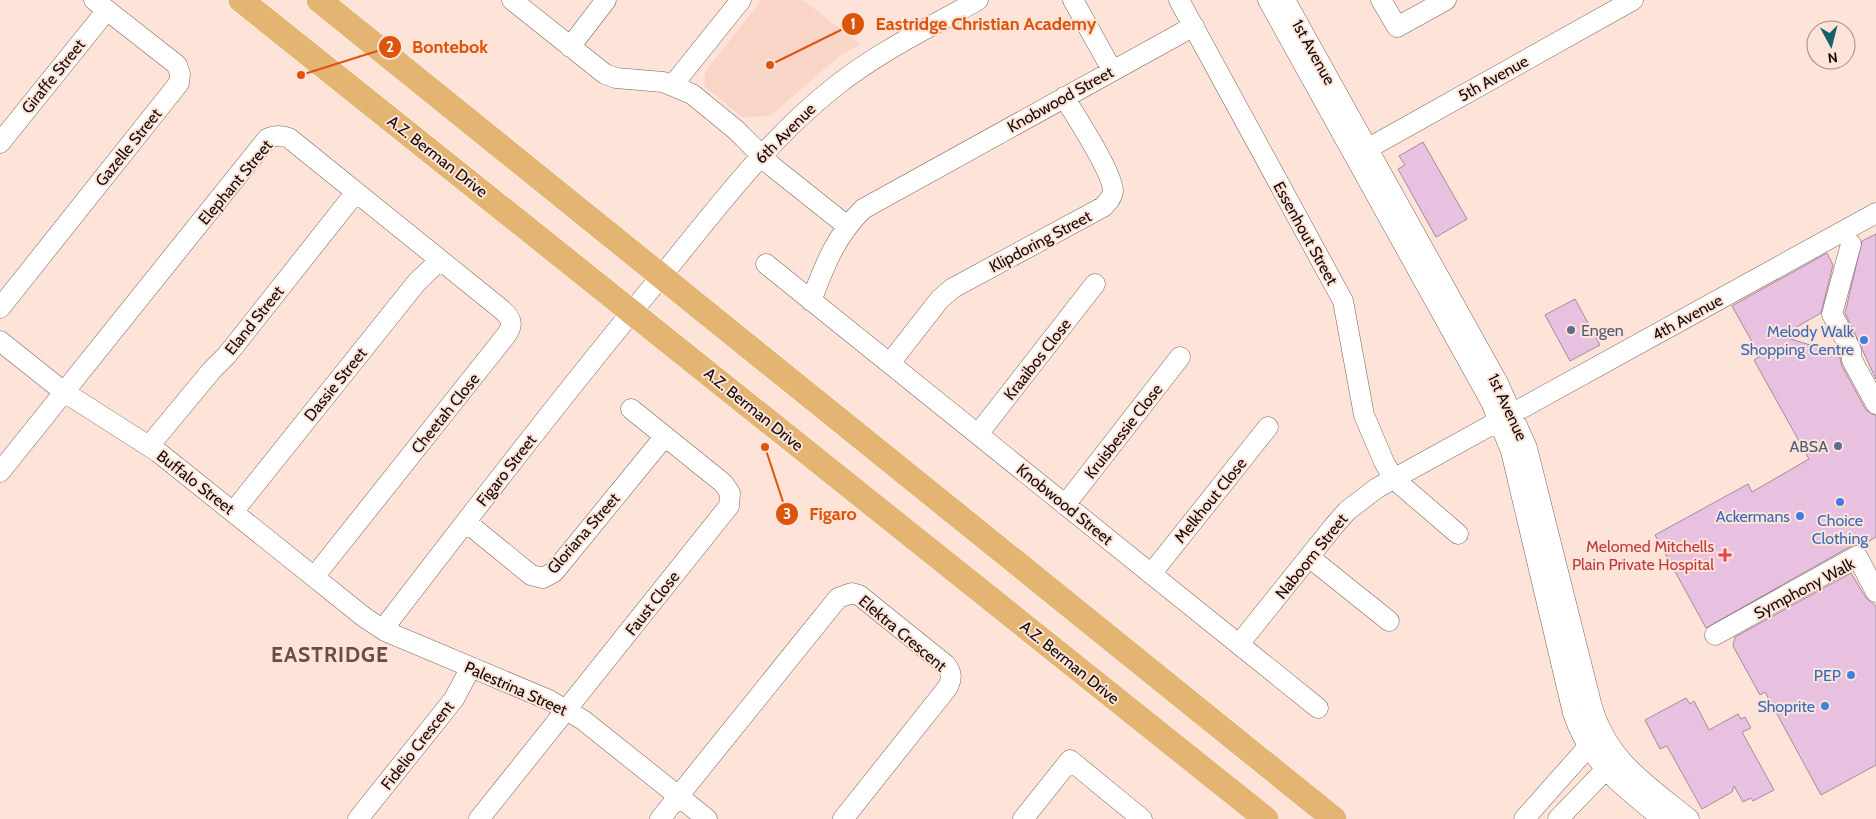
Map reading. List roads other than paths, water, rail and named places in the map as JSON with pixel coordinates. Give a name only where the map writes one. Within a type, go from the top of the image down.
[{"type":"main road","name":"A.Z. Berman Drive","points":[[242,0],[1266,819]]},
{"type":"main road","points":[[319,0],[1334,819]]},
{"type":"street","points":[[512,0],[605,74],[616,78],[663,82],[692,94],[736,130],[760,155],[846,225]]},
{"type":"street","points":[[570,46],[606,0]]},
{"type":"street","points":[[672,86],[741,0]]},
{"type":"street","name":"6th Avenue","points":[[632,311],[760,155],[816,102],[869,61],[978,0]]},
{"type":"street","points":[[1074,0],[1112,70]]},
{"type":"street","name":"Essenhout Street","points":[[1179,0],[1340,296],[1347,312],[1364,415],[1394,479]]},
{"type":"street","name":"1st Avenue","points":[[1268,0],[1498,382],[1511,451],[1573,713],[1611,764],[1663,819]]},
{"type":"street","name":"1st Avenue","points":[[1285,0],[1361,152]]},
{"type":"street","points":[[1381,0],[1397,27],[1446,0]]},
{"type":"street","name":"5th Avenue","points":[[1361,152],[1633,0]]},
{"type":"street","name":"Giraffe Street","points":[[0,143],[100,5]]},
{"type":"street","name":"Gazelle Street","points":[[0,308],[180,83],[177,65],[100,5]]},
{"type":"street","name":"Knobwood Street","points":[[811,301],[828,257],[846,225],[863,209],[1064,96],[1194,26]]},
{"type":"street","name":"Klipdoring Street","points":[[890,363],[940,299],[953,288],[1103,207],[1110,200],[1113,189],[1108,174],[1064,96]]},
{"type":"street","name":"Elephant Street","points":[[0,472],[267,140],[273,136],[289,138],[440,260]]},
{"type":"street","name":"Eland Street","points":[[149,446],[227,355],[356,192]]},
{"type":"street","name":"4th Avenue","points":[[1506,417],[1876,213]]},
{"type":"street","points":[[1851,244],[1832,314],[1851,350],[1852,360],[1876,404]]},
{"type":"street","name":"Dassie Street","points":[[234,512],[417,282],[440,260]]},
{"type":"street","name":"Cheetah Close","points":[[314,577],[512,329],[510,317],[440,260]]},
{"type":"street","name":"Knobwood Street","points":[[766,264],[1318,708]]},
{"type":"street","name":"Kraaibos Close","points":[[978,434],[1095,284]]},
{"type":"street","name":"Figaro Street","points":[[385,631],[390,620],[632,311]]},
{"type":"street","name":"Buffalo Street","points":[[0,341],[64,392],[149,446],[385,631]]},
{"type":"street","name":"Kruisbessie Close","points":[[1065,505],[1180,358]]},
{"type":"street","points":[[631,409],[665,436]]},
{"type":"street","name":"Naboom Street","points":[[1239,644],[1347,511],[1377,488],[1506,417]]},
{"type":"street","name":"Melkhout Close","points":[[1151,574],[1268,427]]},
{"type":"street","name":"Gloriana Street","points":[[466,522],[531,575],[543,578],[554,572],[665,436]]},
{"type":"street","name":"Faust Close","points":[[566,710],[729,506],[730,493],[723,483],[665,436]]},
{"type":"street","points":[[1394,479],[1458,534]]},
{"type":"street","name":"Symphony Walk","points":[[1716,635],[1857,556],[1876,592]]},
{"type":"street","points":[[1309,557],[1389,621]]},
{"type":"street","name":"Elektra Crescent","points":[[678,796],[838,598],[852,593],[859,595],[946,664],[951,671],[951,680],[948,687],[842,819]]},
{"type":"street","name":"Palestrina Street","points":[[385,631],[549,700],[584,720],[707,819]]},
{"type":"street","name":"Fidelio Crescent","points":[[358,819],[454,699],[472,667]]},
{"type":"street","points":[[479,819],[566,710]]},
{"type":"street","points":[[1524,819],[1595,741]]},
{"type":"street","points":[[1023,819],[1070,760],[1142,819]]},
{"type":"street","points":[[1558,819],[1611,764]]},
{"type":"street","name":"1st Avenue","points":[[1611,764],[1689,819]]},
{"type":"street","points":[[660,819],[678,796]]},
{"type":"place","name":"Eastridge Christian Academy","points":[[770,65]]},
{"type":"place","name":"Bontebok","points":[[301,75]]},
{"type":"place","name":"Engen","points":[[1571,330]]},
{"type":"place","name":"Melody Walk Shopping Centre","points":[[1864,340]]},
{"type":"place","name":"ABSA","points":[[1838,446]]},
{"type":"place","name":"Figaro","points":[[765,447]]},
{"type":"place","name":"Choice Clothing","points":[[1840,502]]},
{"type":"place","name":"Ackermans","points":[[1800,516]]},
{"type":"place","name":"Melomed Mitchells Plain Private Hospital","points":[[1725,555]]},
{"type":"place","name":"PEP","points":[[1851,675]]},
{"type":"place","name":"Shoprite","points":[[1825,706]]},
{"type":"district","name":"EASTRIDGE","points":[[330,655]]}]
